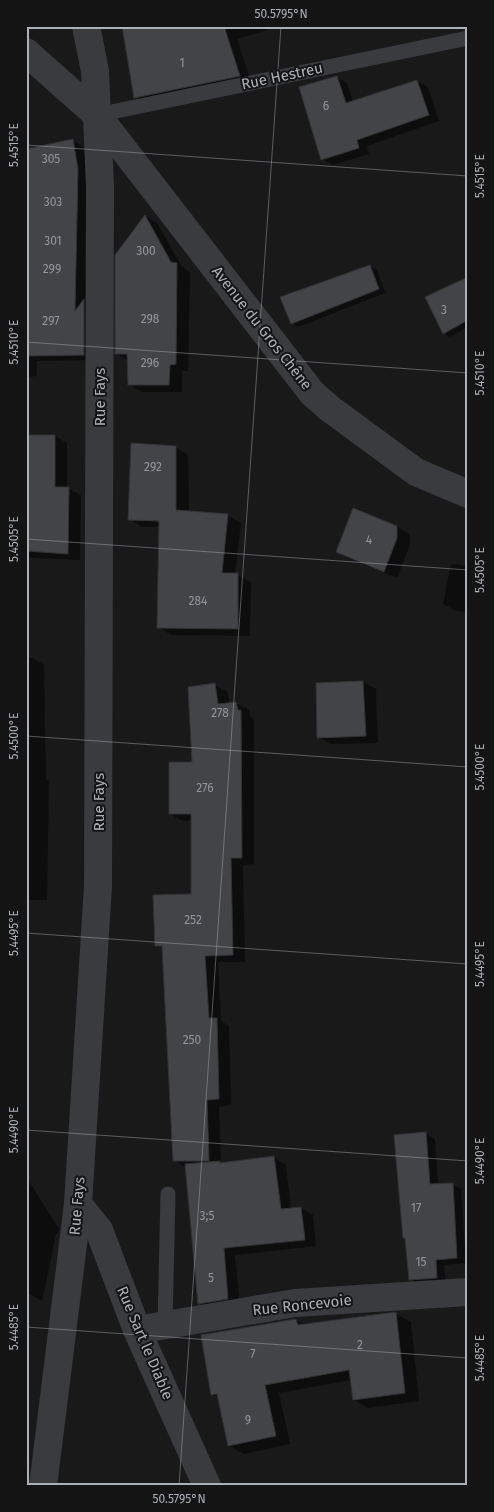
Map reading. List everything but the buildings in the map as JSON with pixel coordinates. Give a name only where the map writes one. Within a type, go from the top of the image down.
[{"type":"street","name":"Rue Fays","points":[[43,1486],[78,1204],[98,886],[100,186],[95,71],[86,26]]},
{"type":"street","name":"Avenue du Gros Chêne","points":[[26,52],[97,115],[312,393],[329,408],[416,472],[468,494]]},
{"type":"street","name":"Rue Sart le Diable","points":[[78,1204],[99,1230],[137,1330],[207,1486]]},
{"type":"street","name":"Rue Roncevoie","points":[[137,1330],[295,1302],[468,1292]]},
{"type":"lane","name":"Rue Hestreu","points":[[97,115],[468,38]]},
{"type":"lane","points":[[165,1325],[168,1194]]}]
